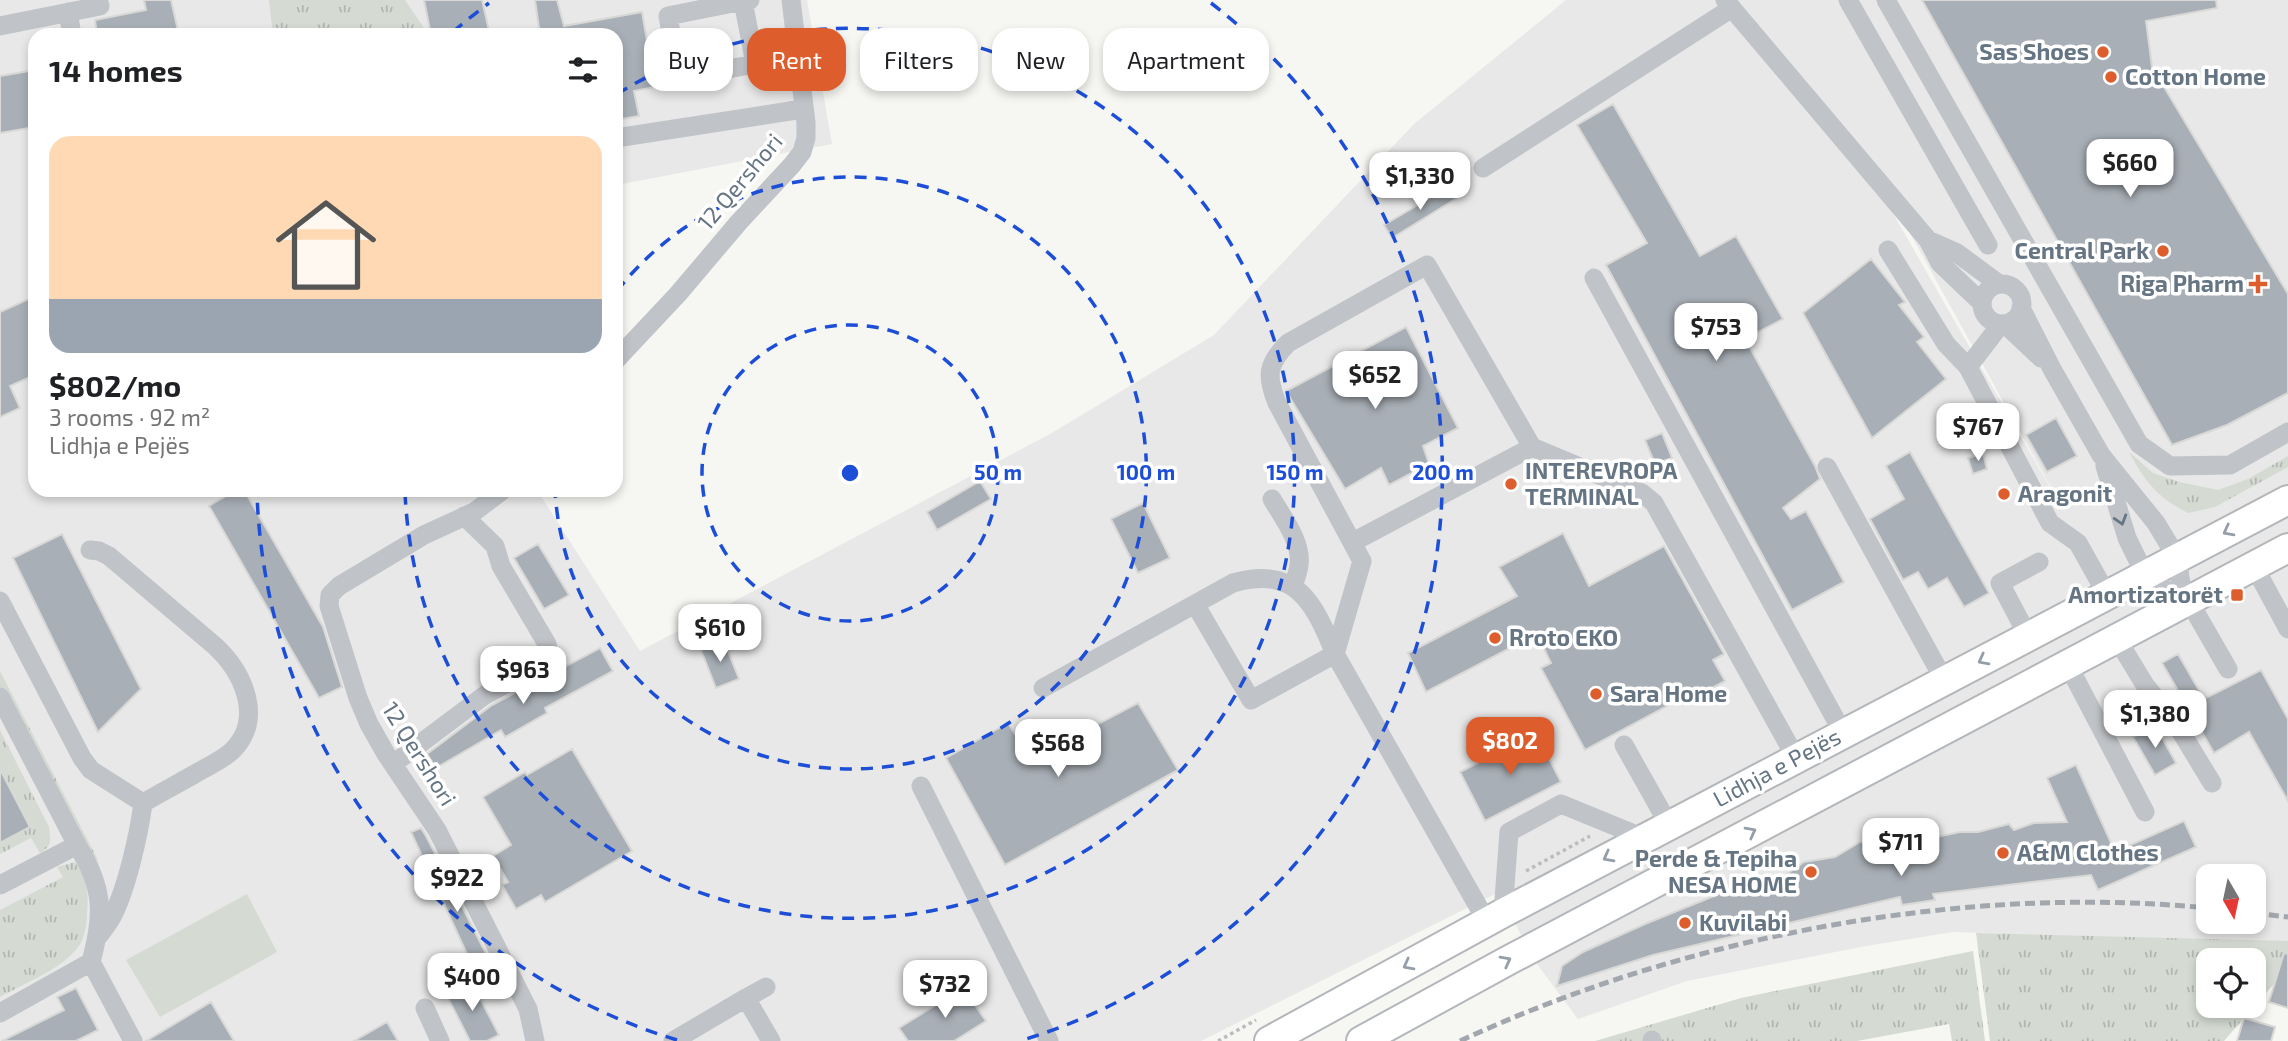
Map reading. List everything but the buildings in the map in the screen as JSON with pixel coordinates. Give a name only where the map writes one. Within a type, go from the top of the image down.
[{"type":"highway","name":"Lidhja e Pejës","points":[[1269,1041],[1495,917],[2288,500]]},
{"type":"highway","name":"Lidhja e Pejës","points":[[1361,1041],[2117,639],[2184,600],[2287,552]]},
{"type":"street","points":[[0,26],[100,6],[98,0]]},
{"type":"street","name":"12 Qershori","points":[[623,353],[678,295],[802,152],[806,138],[791,0]]},
{"type":"street","points":[[1848,0],[1988,245]]},
{"type":"street","points":[[1886,0],[2139,443],[2170,466],[2230,465],[2288,432]]},
{"type":"street","points":[[747,1],[755,64],[679,78],[666,8],[747,1]]},
{"type":"street","points":[[1483,168],[1729,4],[1928,240],[1940,263],[1982,303]]},
{"type":"street","points":[[68,12],[71,28]]},
{"type":"street","points":[[623,137],[803,109]]},
{"type":"street","points":[[1955,280],[1988,245],[2016,227]]},
{"type":"street","points":[[1928,240],[1957,253],[1999,284],[2015,289],[2021,308],[2052,369],[2101,455],[2156,523],[2177,558],[2184,600],[2228,669]]},
{"type":"street","points":[[1888,250],[1946,344],[1968,368],[2050,523],[2078,543],[2107,595]]},
{"type":"street","points":[[1362,561],[1277,403],[1269,377],[1271,364],[1288,342],[1427,265],[1531,447],[1642,493],[1654,503],[1796,758]]},
{"type":"street","points":[[1594,278],[1843,733]]},
{"type":"street","points":[[1999,284],[1987,290],[1982,303],[1985,315],[1989,320],[2003,324],[2052,369]]},
{"type":"street","points":[[1968,368],[2003,324],[2015,318],[2021,308]]},
{"type":"street","points":[[1353,542],[1531,447]]},
{"type":"street","points":[[2101,455],[2127,538],[2144,575],[2184,600]]},
{"type":"street","points":[[1827,467],[1944,680]]},
{"type":"street","name":"12 Qershori","points":[[495,497],[424,535],[339,586],[330,595],[328,606],[369,724],[432,821],[456,866],[528,1009],[535,1041]]},
{"type":"street","points":[[1272,499],[1296,542],[1299,566],[1293,587]]},
{"type":"street","points":[[393,764],[485,695],[536,670],[546,663],[549,655],[547,644],[501,566],[495,546],[464,516]]},
{"type":"street","points":[[1195,604],[1251,700],[1335,654],[1371,533]]},
{"type":"street","points":[[90,550],[109,556],[229,659],[246,691],[248,723],[243,737],[232,751],[143,803],[134,847],[117,905],[97,937]]},
{"type":"street","points":[[2028,636],[2000,583],[2039,562]]},
{"type":"street","points":[[2254,566],[2288,629]]},
{"type":"street","points":[[1044,688],[1233,583],[1267,578],[1293,587],[1310,601],[1318,614],[1335,654],[1495,917]]},
{"type":"street","points":[[0,601],[82,758],[91,770],[143,803]]},
{"type":"street","points":[[2117,639],[2146,685],[2175,722],[2213,783]]},
{"type":"street","points":[[2068,665],[2145,812]]},
{"type":"street","points":[[0,697],[89,864],[97,889],[100,919],[91,962],[133,1041]]},
{"type":"street","points":[[1624,745],[1657,832]]},
{"type":"street","points":[[922,786],[1049,1041]]},
{"type":"street","points":[[1495,917],[1509,832],[1561,804],[1657,832]]},
{"type":"street","points":[[0,885],[77,845]]},
{"type":"street","points":[[0,1013],[91,962]]},
{"type":"street","points":[[673,1041],[766,987]]},
{"type":"street","points":[[747,998],[771,1041]]},
{"type":"street","points":[[425,1008],[440,1041]]},
{"type":"shaded area","points":[[0,0],[807,0],[812,28],[747,28],[747,91],[823,91],[832,144],[623,184],[623,28],[28,28],[28,497],[541,497],[640,651],[1052,433],[1214,335],[1414,124],[1566,0],[1721,0],[1875,182],[2071,524],[1880,179],[1732,0],[2288,0],[2288,950],[2265,944],[1953,932],[1687,981],[1578,1019],[1534,960],[1516,925],[1511,886],[1201,1041],[0,1041]]},
{"type":"green space","points":[[269,0],[405,0],[424,28],[272,28]]},
{"type":"green space","points":[[2129,452],[2153,473],[2179,482],[2218,490],[2248,479],[2288,456],[2288,467],[2215,507],[2188,513],[2153,488]]},
{"type":"green space","points":[[0,671],[98,860],[91,864],[0,687]]},
{"type":"green space","points":[[0,730],[49,827],[50,843],[40,853],[31,838],[0,854],[0,843],[30,827],[0,769]]},
{"type":"green space","points":[[75,862],[85,881],[88,898],[86,925],[80,944],[55,967],[0,997],[0,910],[63,877],[57,867]]},
{"type":"green space","points":[[247,894],[277,952],[160,1017],[126,960]]},
{"type":"green space","points":[[1976,933],[2288,941],[2288,968],[2266,993],[2266,948],[2196,948],[2196,1018],[2244,1018],[2224,1041],[1990,1041]]},
{"type":"green space","points":[[1973,951],[1985,1041],[1952,1041],[1949,1024],[1857,1041],[1595,1041],[1741,998]]},
{"type":"railway","points":[[1460,1041],[1547,1004],[1637,973],[1731,946],[1826,926],[1922,912],[2019,904],[2114,903],[2196,907]]},
{"type":"railway","points":[[2266,914],[2288,917]]},
{"type":"place","name":"Sas Shoes","points":[[2103,52]]},
{"type":"place","name":"Cotton Home","points":[[2111,77]]},
{"type":"place","name":"Central Park","points":[[2163,251]]},
{"type":"place","name":"Riga Pharm","points":[[2258,284]]},
{"type":"place","name":"INTEREVROPA TERMINAL","points":[[1511,484]]},
{"type":"place","name":"Aragonit","points":[[2004,494]]},
{"type":"place","name":"Amortizatorët","points":[[2237,595]]},
{"type":"place","name":"Rroto EKO","points":[[1495,638]]},
{"type":"place","name":"Sara Home","points":[[1596,694]]},
{"type":"place","name":"A&M Clothes","points":[[2003,853]]},
{"type":"place","name":"Perde & Tepiha NESA HOME","points":[[1811,872]]},
{"type":"place","name":"Kuvilabi","points":[[1685,923]]}]
